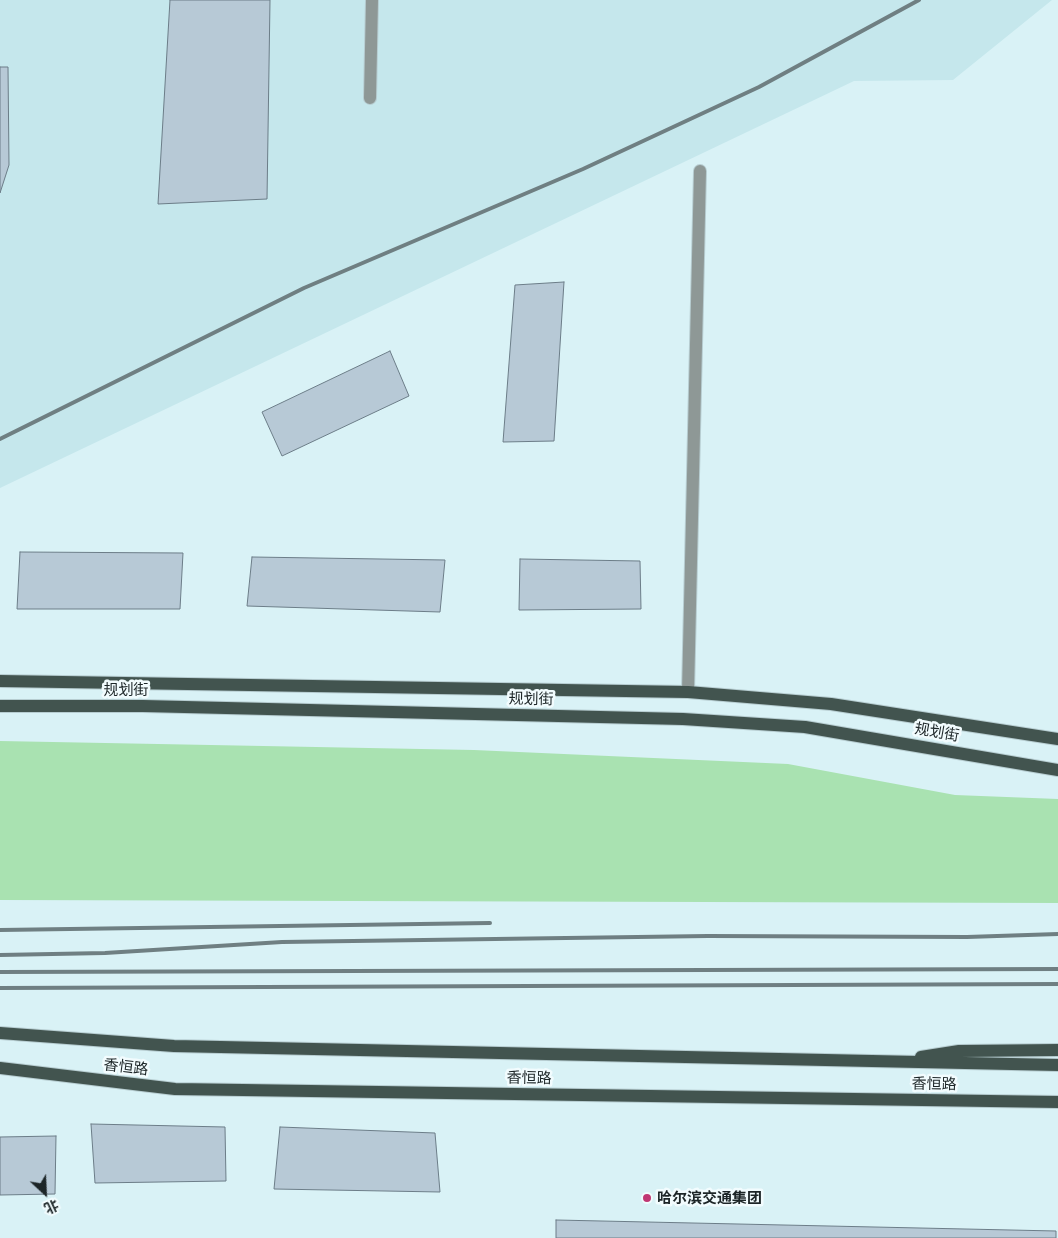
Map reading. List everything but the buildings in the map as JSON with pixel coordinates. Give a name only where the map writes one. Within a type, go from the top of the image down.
[{"type":"main road","name":"规划街","points":[[0,681],[688,692],[831,704],[1058,739]]},
{"type":"main road","name":"规划街","points":[[0,706],[144,706],[683,719],[805,726],[1058,770]]},
{"type":"main road","name":"香恒路","points":[[0,1033],[174,1046],[1058,1065]]},
{"type":"main road","points":[[890,1062],[959,1050],[1058,1050]]},
{"type":"main road","name":"香恒路","points":[[0,1069],[22,1070],[175,1089],[1058,1102]]},
{"type":"street","points":[[370,98],[372,0]]},
{"type":"street","points":[[688,692],[700,171]]},
{"type":"shaded area","points":[[0,0],[1052,0],[953,80],[854,81],[0,488]]},
{"type":"green space","points":[[0,741],[474,750],[788,764],[955,795],[1058,799],[1058,903],[0,900]]},
{"type":"railway","points":[[0,439],[304,288],[583,169],[759,87],[919,0]]},
{"type":"railway","points":[[0,930],[490,923]]},
{"type":"railway","points":[[0,955],[105,953],[282,942],[708,936],[967,937],[1058,934]]},
{"type":"railway","points":[[0,972],[1058,969]]},
{"type":"railway","points":[[0,988],[1058,984]]},
{"type":"place","name":"哈尔滨交通集团","points":[[647,1198]]}]
